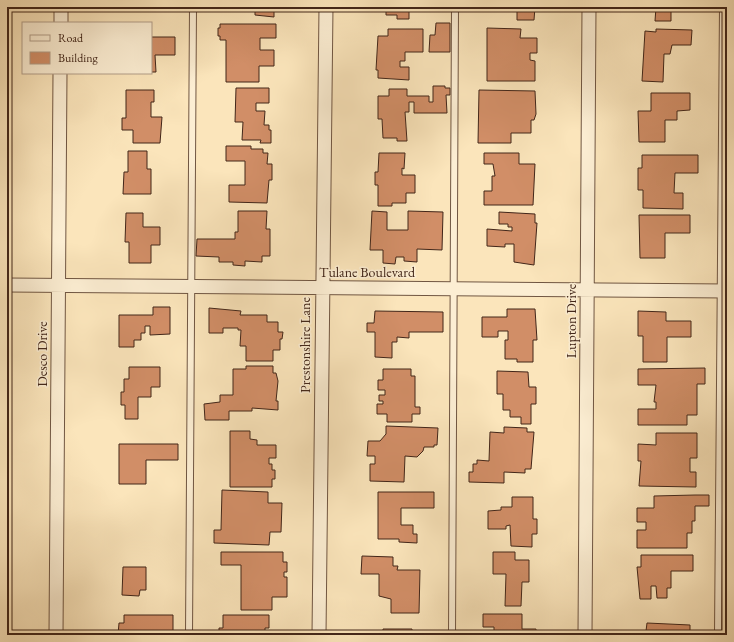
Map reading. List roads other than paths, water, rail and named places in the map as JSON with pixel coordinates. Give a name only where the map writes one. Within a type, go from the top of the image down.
[{"type":"street","points":[[61,7],[61,22]]},
{"type":"street","name":"Prestonshire Lane","points":[[319,635],[326,7]]},
{"type":"street","name":"Lupton Drive","points":[[585,635],[589,7]]},
{"type":"street","name":"Desco Drive","points":[[56,635],[60,74]]},
{"type":"street","name":"Tulane Boulevard","points":[[7,285],[724,290]]},
{"type":"lane","points":[[189,635],[193,7]]},
{"type":"lane","points":[[452,635],[455,7]]},
{"type":"lane","points":[[718,635],[724,290],[723,7]]}]
